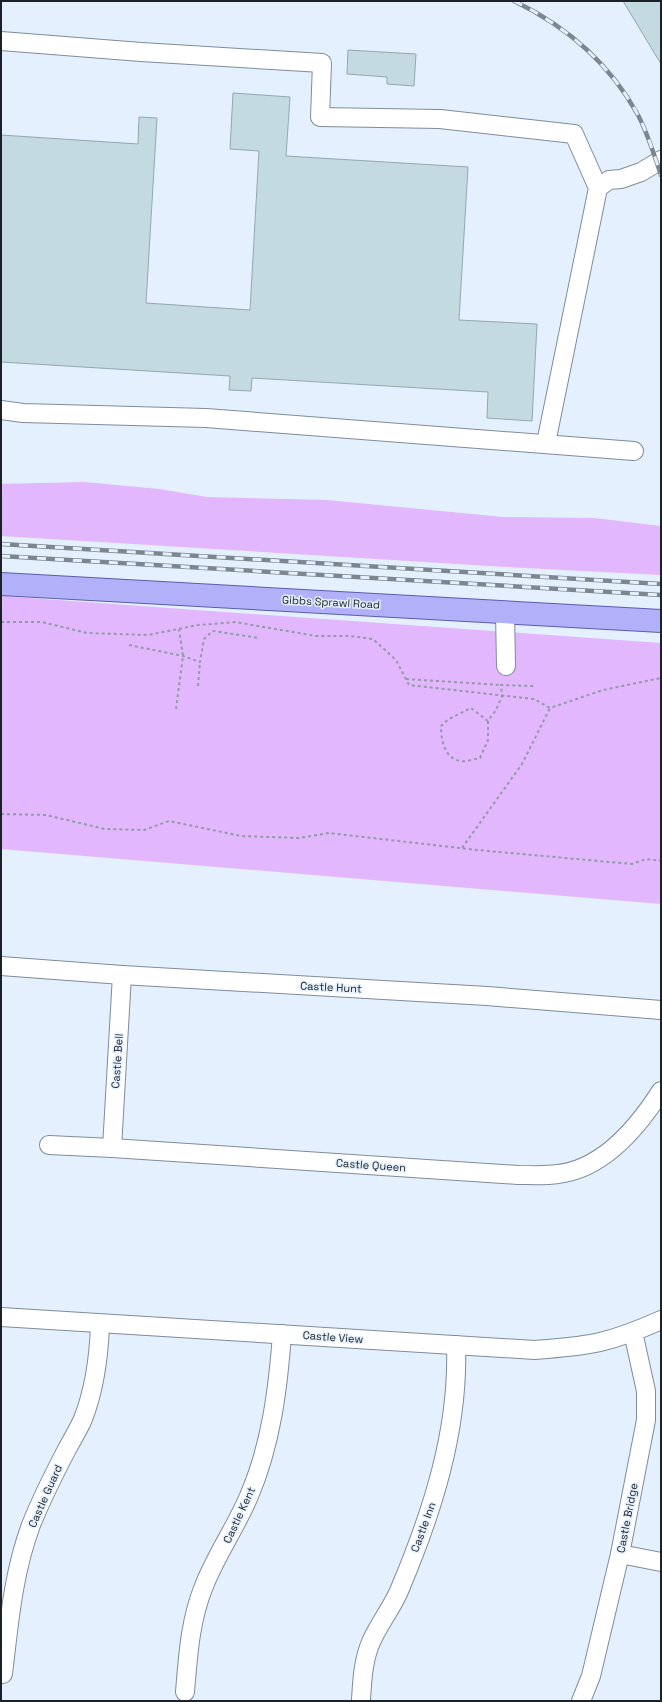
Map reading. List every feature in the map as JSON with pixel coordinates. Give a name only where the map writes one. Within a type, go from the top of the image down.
[{"type":"main road","name":"Gibbs Sprawl Road","points":[[1,584],[505,611],[661,621]]},
{"type":"street","points":[[1,41],[141,52],[322,63],[320,118],[440,119],[574,134],[598,188],[546,443]]},
{"type":"street","points":[[598,188],[610,180],[621,179],[641,172],[661,160]]},
{"type":"street","points":[[1,410],[23,413],[206,418],[546,443],[634,451]]},
{"type":"street","points":[[505,611],[506,666]]},
{"type":"street","name":"Castle Hunt","points":[[1,966],[122,975],[488,996],[661,1010]]},
{"type":"street","name":"Castle Bell","points":[[112,1148],[122,975]]},
{"type":"street","name":"Castle Queen","points":[[49,1145],[518,1175],[558,1174],[583,1167],[604,1155],[640,1120],[661,1091]]},
{"type":"street","name":"Castle View","points":[[1,1317],[535,1350],[568,1348],[600,1342],[633,1332],[661,1320]]},
{"type":"street","name":"Castle Guard","points":[[3,1674],[11,1599],[16,1575],[30,1527],[44,1495],[82,1420],[91,1395],[100,1347],[100,1324]]},
{"type":"street","name":"Castle Bridge","points":[[581,1701],[591,1676],[620,1554],[646,1420],[646,1391],[633,1332]]},
{"type":"street","name":"Castle Kent","points":[[185,1692],[191,1630],[197,1606],[204,1585],[249,1496],[264,1453],[272,1421],[278,1385],[282,1334]]},
{"type":"street","name":"Castle Inn","points":[[360,1700],[363,1671],[369,1646],[398,1593],[433,1503],[450,1431],[457,1372],[456,1345]]},
{"type":"street","points":[[620,1554],[661,1562]]},
{"type":"path","points":[[1,622],[42,622],[87,633],[148,635],[198,625],[235,622],[316,636],[350,636],[373,639],[396,660],[409,685],[534,699],[550,708]]},
{"type":"path","points":[[176,708],[183,656],[179,629]]},
{"type":"path","points":[[198,686],[204,639],[212,630],[260,638]]},
{"type":"path","points":[[129,646],[183,656],[200,662]]},
{"type":"path","points":[[406,678],[533,686]]},
{"type":"path","points":[[462,848],[522,764],[550,708],[604,690],[661,678]]},
{"type":"path","points":[[488,721],[471,708],[448,718],[442,726],[441,737],[445,749],[451,757],[462,761],[480,758],[488,740],[488,721],[496,710],[502,696],[501,685]]},
{"type":"path","points":[[1,814],[46,815],[105,829],[144,830],[168,820],[241,836],[299,838],[329,833],[462,848],[632,864],[646,859],[661,861]]},
{"type":"shaded area","points":[[84,482],[159,489],[207,497],[327,500],[503,517],[594,518],[661,526],[661,575],[1,536],[1,484]]},
{"type":"shaded area","points":[[1,596],[661,643],[661,904],[1,849]]},
{"type":"building","points":[[623,1],[661,1],[661,64]]},
{"type":"building","points":[[348,50],[416,54],[414,86],[387,84],[387,77],[347,74]]},
{"type":"building","points":[[233,93],[290,97],[286,156],[468,167],[459,320],[537,324],[532,421],[487,418],[488,392],[252,378],[251,391],[229,390],[230,376],[1,362],[1,135],[138,144],[139,117],[157,118],[146,303],[250,310],[259,151],[230,149]]},
{"type":"railway","points":[[514,1],[551,22],[569,35],[585,48],[614,79],[627,96],[642,122],[661,175]]},
{"type":"railway","points":[[1,544],[661,584]]},
{"type":"railway","points":[[1,556],[661,595]]}]
